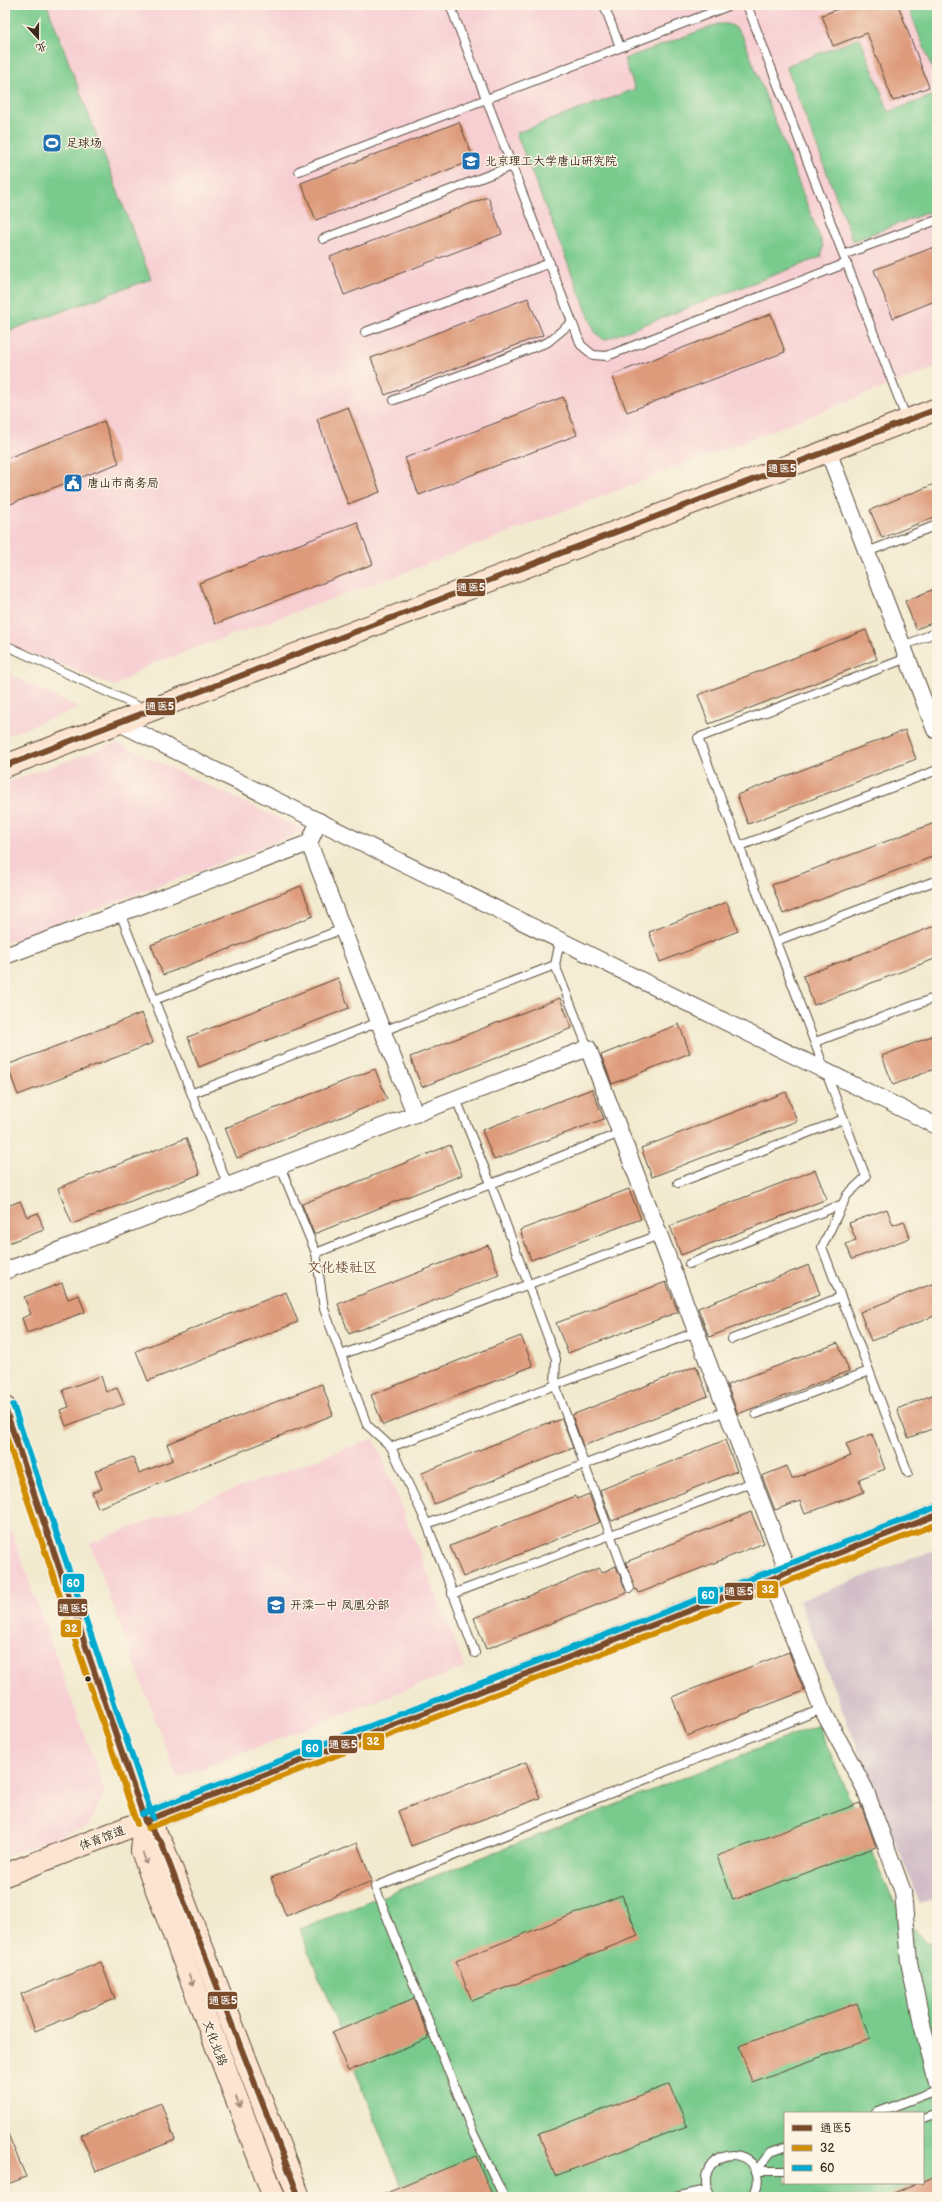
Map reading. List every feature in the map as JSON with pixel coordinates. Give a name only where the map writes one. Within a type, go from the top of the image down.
[{"type":"street","points":[[5,766],[937,409]]},
{"type":"street","points":[[828,451],[936,731]]},
{"type":"street","points":[[117,722],[937,1126]]},
{"type":"street","points":[[319,821],[309,844],[416,1114]]},
{"type":"street","points":[[5,956],[309,844]]},
{"type":"street","points":[[5,1271],[588,1048],[754,1482],[779,1576],[822,1709],[864,1789],[903,1892],[909,1962],[922,2028],[937,2083]]},
{"type":"street","name":"文化北路","points":[[5,1408],[145,1821],[161,1842],[298,2197]]},
{"type":"street","name":"体育馆道","points":[[5,1875],[937,1515]]},
{"type":"street","name":"文化北路","points":[[145,1821],[142,1851],[274,2197]]},
{"type":"lane","points":[[450,5],[581,345],[593,355],[607,356],[847,263]]},
{"type":"lane","points":[[604,5],[620,47]]},
{"type":"lane","points":[[299,171],[731,5]]},
{"type":"lane","points":[[747,5],[908,421]]},
{"type":"lane","points":[[323,239],[512,166]]},
{"type":"lane","points":[[843,255],[937,220]]},
{"type":"lane","points":[[365,332],[550,264]]},
{"type":"lane","points":[[394,400],[548,342],[572,322]]},
{"type":"lane","points":[[867,552],[937,525]]},
{"type":"lane","points":[[908,1473],[822,1247],[847,1195],[866,1176],[698,738],[905,652],[937,632]]},
{"type":"lane","points":[[5,645],[147,711]]},
{"type":"lane","points":[[740,846],[937,770]]},
{"type":"lane","points":[[776,941],[932,882]]},
{"type":"lane","points":[[120,914],[228,1186]]},
{"type":"lane","points":[[154,1000],[343,929]]},
{"type":"lane","points":[[560,941],[555,965],[588,1048]]},
{"type":"lane","points":[[192,1093],[555,965]]},
{"type":"lane","points":[[815,1042],[937,997]]},
{"type":"lane","points":[[456,1099],[491,1184],[556,1359],[555,1385],[630,1588]]},
{"type":"lane","points":[[678,1183],[844,1119]]},
{"type":"lane","points":[[316,1253],[620,1133]]},
{"type":"lane","points":[[280,1166],[316,1253],[324,1309],[367,1425],[391,1447],[427,1524],[474,1653]]},
{"type":"lane","points":[[689,1264],[843,1204]]},
{"type":"lane","points":[[341,1355],[659,1235]]},
{"type":"lane","points":[[732,1339],[841,1297]]},
{"type":"lane","points":[[391,1447],[696,1332]]},
{"type":"lane","points":[[756,1414],[869,1371]]},
{"type":"lane","points":[[427,1524],[726,1411]]},
{"type":"lane","points":[[452,1594],[754,1482]]},
{"type":"lane","points":[[504,2197],[474,2135],[375,1887],[822,1709]]},
{"type":"lane","points":[[879,2112],[937,2090]]},
{"type":"lane","points":[[924,2119],[937,2114]]},
{"type":"lane","points":[[756,2171],[771,2152],[784,2147]]},
{"type":"lane","points":[[709,2193],[705,2182],[708,2170],[715,2160],[722,2156],[739,2155],[746,2159],[756,2171],[757,2187],[752,2197]]},
{"type":"lane","points":[[756,2171],[784,2171]]},
{"type":"lane","points":[[675,2197],[709,2193]]},
{"type":"lane","points":[[699,2197],[709,2193]]},
{"type":"shaded area","name":"北京理工大学唐山研究院","points":[[5,5],[937,5],[937,367],[409,571],[146,666],[115,686],[5,643]]},
{"type":"shaded area","points":[[5,672],[79,708],[5,736]]},
{"type":"shaded area","points":[[117,743],[306,831],[5,943],[5,783]]},
{"type":"shaded area","name":"开滦一中 凤凰分部","points":[[374,1438],[465,1667],[177,1778],[90,1543]]},
{"type":"shaded area","points":[[5,1514],[105,1792],[88,1826],[5,1856]]},
{"type":"shaded area","points":[[937,1549],[937,1899],[920,1904],[799,1601]]},
{"type":"green space","name":"足球场","points":[[10,5],[47,5],[151,279],[5,332],[5,7]]},
{"type":"green space","points":[[937,5],[937,81],[908,6]]},
{"type":"green space","points":[[718,24],[733,26],[743,37],[823,246],[821,257],[604,340],[595,332],[516,133],[635,89],[624,59]]},
{"type":"green space","points":[[860,38],[889,112],[937,94],[937,209],[853,241],[786,66]]},
{"type":"green space","points":[[818,1725],[893,1900],[926,1944],[937,1940],[937,2197],[405,2197],[300,1929]]},
{"type":"building","points":[[849,5],[898,5],[929,87],[893,101],[867,33],[833,46],[822,15]]},
{"type":"building","points":[[459,122],[474,160],[316,220],[301,183]]},
{"type":"building","points":[[488,197],[502,234],[344,295],[330,257]]},
{"type":"building","points":[[937,246],[937,300],[893,318],[874,270]]},
{"type":"building","points":[[528,298],[543,335],[385,395],[371,358]]},
{"type":"building","points":[[771,314],[785,352],[627,412],[612,375]]},
{"type":"building","points":[[563,397],[577,435],[419,495],[405,458]]},
{"type":"building","points":[[348,407],[380,492],[348,504],[317,419]]},
{"type":"building","points":[[104,421],[119,463],[5,506],[5,459]]},
{"type":"building","points":[[937,483],[937,516],[882,538],[870,510]]},
{"type":"building","points":[[357,522],[373,564],[215,624],[199,583]]},
{"type":"building","points":[[937,588],[937,621],[916,629],[905,601]]},
{"type":"building","points":[[866,630],[877,659],[709,724],[698,695]]},
{"type":"building","points":[[905,730],[916,759],[748,824],[737,795]]},
{"type":"building","points":[[937,822],[937,855],[783,914],[772,885]]},
{"type":"building","points":[[301,886],[313,916],[163,975],[151,945]]},
{"type":"building","points":[[727,902],[738,931],[660,962],[649,932]]},
{"type":"building","points":[[937,925],[937,958],[814,1005],[803,976]]},
{"type":"building","points":[[338,978],[349,1008],[199,1067],[188,1037]]},
{"type":"building","points":[[560,998],[572,1028],[422,1087],[410,1057]]},
{"type":"building","points":[[142,1013],[153,1043],[18,1095],[7,1065]]},
{"type":"building","points":[[679,1024],[690,1053],[612,1084],[601,1055]]},
{"type":"building","points":[[937,1034],[937,1068],[893,1085],[882,1056]]},
{"type":"building","points":[[375,1069],[387,1099],[237,1158],[225,1128]]},
{"type":"building","points":[[592,1089],[604,1119],[494,1160],[482,1130]]},
{"type":"building","points":[[786,1092],[797,1121],[652,1177],[641,1148]]},
{"type":"building","points":[[186,1138],[200,1174],[72,1224],[58,1188]]},
{"type":"building","points":[[450,1145],[462,1175],[314,1234],[302,1204]]},
{"type":"building","points":[[815,1170],[827,1199],[681,1255],[670,1226]]},
{"type":"building","points":[[629,1189],[641,1219],[531,1260],[520,1230]]},
{"type":"building","points":[[20,1201],[27,1217],[38,1213],[44,1230],[5,1244],[5,1207]]},
{"type":"building","points":[[887,1209],[893,1225],[904,1221],[910,1238],[852,1259],[846,1244],[856,1240],[849,1223]]},
{"type":"building","points":[[488,1245],[499,1275],[349,1334],[338,1304]]},
{"type":"building","points":[[809,1265],[820,1294],[709,1337],[698,1308]]},
{"type":"building","points":[[666,1282],[678,1312],[568,1353],[556,1323]]},
{"type":"building","points":[[937,1282],[937,1315],[871,1341],[860,1312]]},
{"type":"building","points":[[62,1283],[68,1299],[79,1295],[85,1312],[27,1333],[22,1318],[31,1314],[24,1297]]},
{"type":"building","points":[[286,1292],[298,1322],[148,1381],[136,1351]]},
{"type":"building","points":[[521,1336],[533,1366],[383,1425],[371,1395]]},
{"type":"building","points":[[838,1343],[849,1371],[738,1414],[727,1385]]},
{"type":"building","points":[[696,1366],[708,1396],[583,1446],[572,1415]]},
{"type":"building","points":[[101,1376],[106,1392],[117,1388],[124,1404],[66,1426],[60,1410],[69,1407],[63,1390]]},
{"type":"building","points":[[322,1384],[333,1415],[98,1508],[92,1492],[102,1489],[95,1471],[133,1457],[139,1473],[173,1460],[167,1444]]},
{"type":"building","points":[[937,1393],[937,1427],[908,1438],[897,1409]]},
{"type":"building","points":[[562,1419],[573,1448],[434,1504],[422,1473],[547,1423],[548,1424]]},
{"type":"building","points":[[872,1434],[885,1469],[859,1479],[864,1492],[805,1514],[800,1501],[775,1510],[762,1476],[787,1466],[792,1479],[851,1456],[846,1444]]},
{"type":"building","points":[[725,1440],[737,1471],[612,1521],[600,1490]]},
{"type":"building","points":[[589,1494],[600,1522],[463,1577],[450,1546],[576,1496],[577,1499]]},
{"type":"building","points":[[751,1512],[764,1543],[639,1593],[637,1589],[635,1590],[626,1562]]},
{"type":"building","points":[[616,1566],[627,1593],[486,1649],[474,1618],[599,1568],[601,1573]]},
{"type":"building","points":[[789,1652],[804,1691],[687,1736],[672,1697]]},
{"type":"building","points":[[526,1762],[540,1798],[411,1846],[398,1811]]},
{"type":"building","points":[[860,1803],[876,1847],[733,1900],[717,1856]]},
{"type":"building","points":[[357,1843],[372,1881],[286,1916],[271,1878]]},
{"type":"building","points":[[622,1895],[638,1936],[472,2001],[456,1961]]},
{"type":"building","points":[[101,1962],[115,1999],[35,2031],[21,1994]]},
{"type":"building","points":[[414,1999],[429,2038],[348,2071],[332,2033]]},
{"type":"building","points":[[857,2003],[870,2039],[752,2082],[739,2046]]},
{"type":"building","points":[[670,2084],[687,2126],[555,2176],[539,2134]]},
{"type":"building","points":[[161,2103],[175,2140],[96,2172],[81,2135]]},
{"type":"building","points":[[5,2127],[26,2177],[5,2185]]},
{"type":"building","points":[[476,2156],[493,2197],[377,2197]]},
{"type":"building","points":[[937,2175],[937,2197],[883,2197],[915,2184],[924,2184],[924,2181]]},
{"type":"transit line","name":"通医5","points":[[5,766],[937,409]]},
{"type":"transit line","name":"60","points":[[13,1405],[153,1818]]},
{"type":"transit line","name":"通医5","points":[[5,1408],[145,1821],[161,1842],[299,2197]]},
{"type":"transit line","name":"32","points":[[5,1433],[137,1824]]},
{"type":"transit line","name":"60","points":[[142,1814],[934,1508]]},
{"type":"transit line","name":"通医5","points":[[145,1821],[937,1515]]},
{"type":"transit line","name":"32","points":[[148,1828],[937,1524]]},
{"type":"place","name":"足球场","points":[[52,143]]},
{"type":"place","name":"北京理工大学唐山研究院","points":[[471,161]]},
{"type":"place","name":"唐山市商务局","points":[[73,483]]},
{"type":"place","name":"开滦一中 凤凰分部","points":[[276,1605]]},
{"type":"district","name":"文化楼社区","points":[[342,1267]]}]
